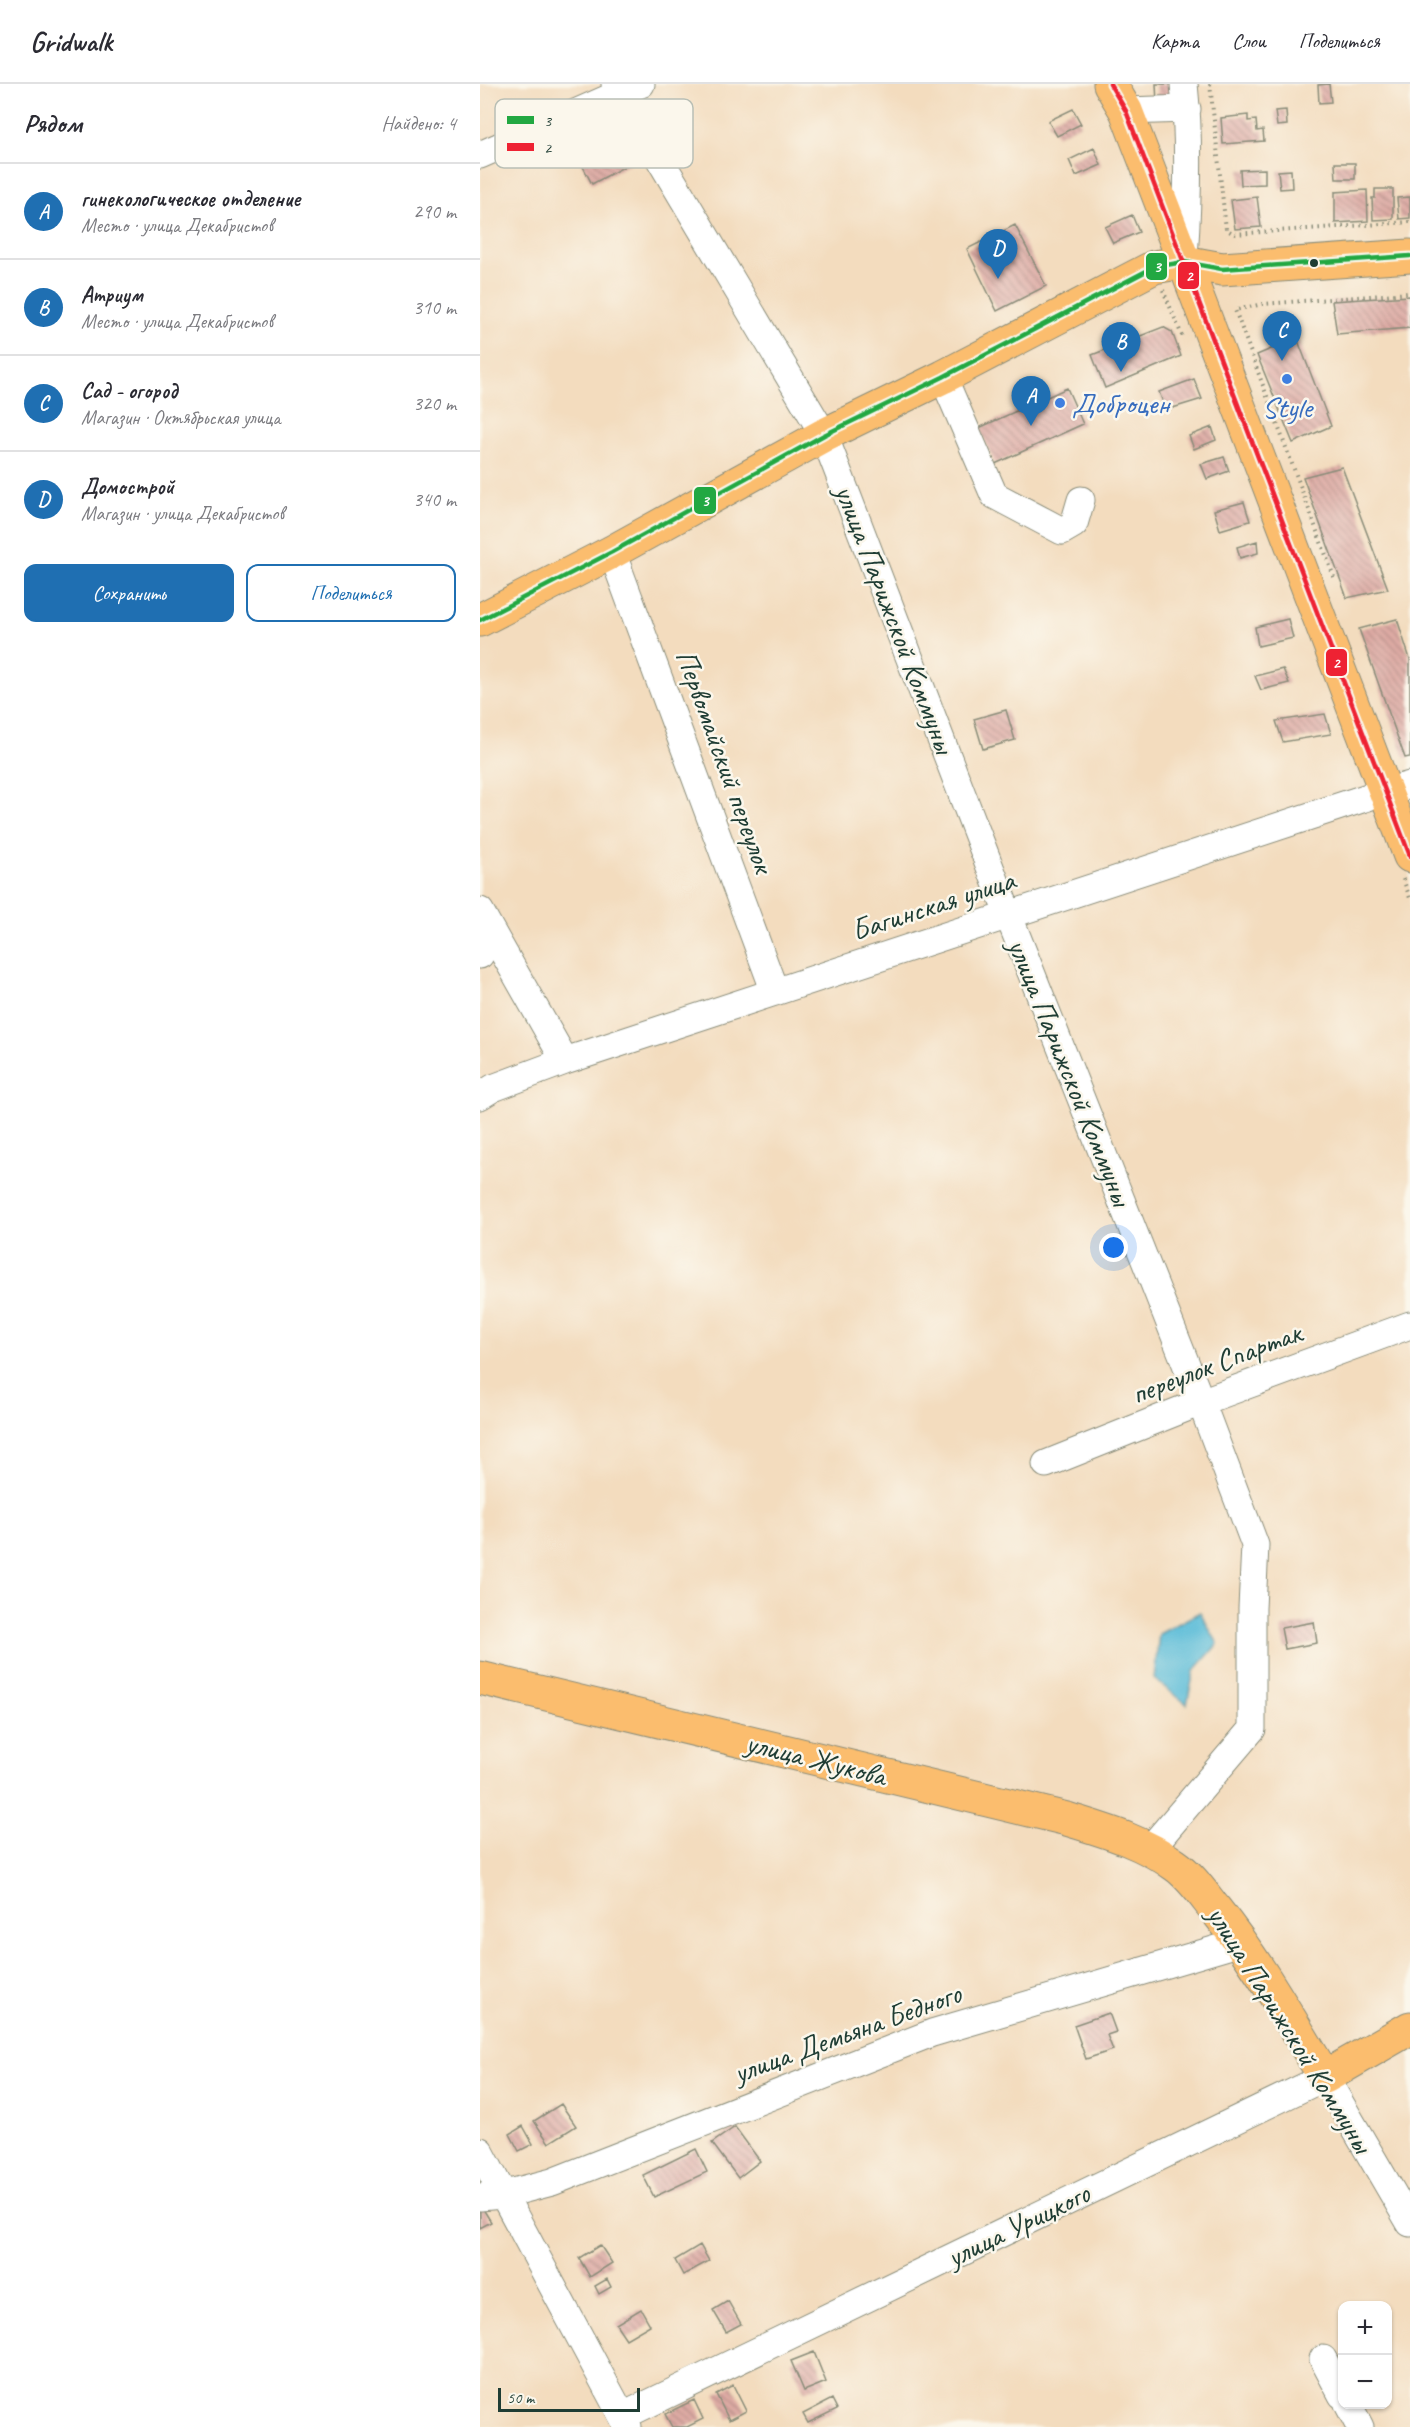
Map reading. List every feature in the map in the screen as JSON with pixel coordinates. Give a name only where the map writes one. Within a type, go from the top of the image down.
[{"type":"main road","points":[[1118,98],[1398,788],[1410,856]]},
{"type":"main road","points":[[480,620],[612,552],[824,435],[943,377],[1154,267],[1184,262],[1222,269],[1410,256]]},
{"type":"main road","name":"улица Жукова","points":[[480,1678],[1067,1820],[1119,1835],[1150,1849]]},
{"type":"main road","name":"улица Парижской Коммуны","points":[[1150,1849],[1177,1866],[1200,1890],[1241,1942],[1325,2077]]},
{"type":"main road","name":"улица Урицкого","points":[[1325,2077],[1410,2028]]},
{"type":"street","points":[[599,99],[625,87]]},
{"type":"street","points":[[1118,98],[1185,96],[1187,214],[1184,262]]},
{"type":"street","points":[[480,155],[495,148]]},
{"type":"street","name":"улица Парижской Коммуны","points":[[671,168],[824,435],[1008,914],[1201,1402],[1255,1545],[1252,1608],[1252,1729],[1150,1849]]},
{"type":"street","points":[[943,377],[994,495],[1062,531],[1074,524],[1081,500]]},
{"type":"street","name":"Первомайский переулок","points":[[612,552],[775,992]]},
{"type":"street","name":"Багинская улица","points":[[480,1096],[493,1088],[565,1061],[1398,788]]},
{"type":"street","points":[[480,955],[483,917]]},
{"type":"street","points":[[483,917],[565,1061]]},
{"type":"street","name":"переулок Спартак","points":[[1046,1464],[1201,1402],[1410,1324]]},
{"type":"street","name":"улица Демьяна Бедного","points":[[491,2196],[552,2182],[932,2033],[1241,1942]]},
{"type":"street","name":"улица Парижской Коммуны","points":[[1325,2077],[1410,2223]]},
{"type":"street","name":"улица Урицкого","points":[[626,2422],[1325,2077]]},
{"type":"street","points":[[480,2151],[491,2196],[626,2422]]},
{"type":"street","points":[[1323,2359],[1338,2387]]},
{"type":"street","points":[[1351,2409],[1360,2427]]},
{"type":"path","points":[[1210,84],[1226,229],[1234,234],[1410,222]]},
{"type":"path","points":[[1337,586],[1235,310],[1263,304],[1410,292]]},
{"type":"water","points":[[1200,1612],[1218,1644],[1194,1671],[1187,1704],[1154,1679],[1159,1634]]},
{"type":"building","points":[[1156,84],[1175,84],[1176,102],[1157,103]]},
{"type":"building","points":[[1329,84],[1331,102],[1319,103],[1318,85]]},
{"type":"building","points":[[1073,109],[1081,124],[1057,136],[1048,121]]},
{"type":"building","points":[[1286,110],[1287,125],[1277,126],[1275,111]]},
{"type":"building","points":[[1248,115],[1248,121],[1256,120],[1257,131],[1263,130],[1264,141],[1223,144],[1221,118]]},
{"type":"building","points":[[1094,148],[1101,165],[1076,176],[1069,160]]},
{"type":"building","points":[[1335,163],[1355,163],[1355,179],[1336,179]]},
{"type":"building","points":[[584,168],[622,168],[592,184]]},
{"type":"building","points":[[1265,169],[1265,184],[1241,185],[1240,170]]},
{"type":"building","points":[[1291,170],[1292,188],[1280,189],[1278,171]]},
{"type":"building","points":[[1375,189],[1393,189],[1393,219],[1373,220],[1372,198],[1375,198]]},
{"type":"building","points":[[1367,190],[1368,221],[1335,223],[1335,192]]},
{"type":"building","points":[[1257,197],[1261,227],[1235,229],[1231,200]]},
{"type":"building","points":[[1410,197],[1410,218],[1399,219],[1397,198]]},
{"type":"building","points":[[1132,215],[1139,232],[1113,243],[1105,227]]},
{"type":"building","points":[[1015,225],[1046,286],[997,311],[967,249]]},
{"type":"building","points":[[1410,296],[1410,328],[1337,334],[1332,301]]},
{"type":"building","points":[[1163,327],[1172,332],[1181,356],[1105,388],[1092,355]]},
{"type":"building","points":[[1297,338],[1331,426],[1293,443],[1257,355]]},
{"type":"building","points":[[1194,379],[1202,399],[1166,410],[1159,392]]},
{"type":"building","points":[[1067,388],[1083,424],[995,464],[979,428]]},
{"type":"building","points":[[1212,427],[1216,440],[1194,449],[1189,436]]},
{"type":"building","points":[[1224,457],[1229,471],[1207,479],[1201,464]]},
{"type":"building","points":[[1342,467],[1388,589],[1347,598],[1303,477]]},
{"type":"building","points":[[1244,502],[1250,521],[1220,530],[1214,510]]},
{"type":"building","points":[[1257,541],[1258,553],[1240,558],[1237,547]]},
{"type":"building","points":[[1288,619],[1293,638],[1258,646],[1255,627]]},
{"type":"building","points":[[1397,619],[1410,659],[1410,757],[1405,758],[1359,629]]},
{"type":"building","points":[[1283,669],[1289,683],[1261,690],[1255,676]]},
{"type":"building","points":[[1006,710],[1015,740],[983,749],[974,719]]},
{"type":"building","points":[[1325,714],[1331,734],[1283,742],[1276,721]]},
{"type":"building","points":[[1314,1622],[1317,1643],[1285,1649],[1281,1628]]},
{"type":"building","points":[[1109,2013],[1116,2032],[1107,2035],[1113,2050],[1086,2059],[1074,2025]]},
{"type":"building","points":[[561,2104],[576,2126],[549,2143],[534,2121]]},
{"type":"building","points":[[523,2126],[533,2144],[519,2151],[510,2134]]},
{"type":"building","points":[[735,2127],[760,2161],[738,2178],[712,2143]]},
{"type":"building","points":[[696,2149],[707,2172],[654,2197],[643,2175]]},
{"type":"building","points":[[480,2204],[491,2222],[480,2228]]},
{"type":"building","points":[[600,2245],[612,2263],[590,2277],[579,2258]]},
{"type":"building","points":[[700,2245],[709,2261],[683,2275],[675,2260]]},
{"type":"building","points":[[607,2279],[611,2287],[599,2294],[595,2286]]},
{"type":"building","points":[[728,2301],[741,2324],[726,2332],[713,2310]]},
{"type":"building","points":[[641,2309],[650,2325],[626,2339],[616,2324]]},
{"type":"building","points":[[814,2352],[826,2382],[804,2391],[791,2361]]},
{"type":"building","points":[[733,2385],[746,2411],[729,2420],[716,2394]]},
{"type":"building","points":[[832,2399],[837,2409],[808,2423],[803,2414]]},
{"type":"building","points":[[694,2400],[703,2419],[687,2427],[672,2427],[665,2414]]},
{"type":"transit line","name":"2","points":[[1110,84],[1126,111],[1410,856]]},
{"type":"transit line","name":"3","points":[[480,620],[612,552],[824,435],[943,377],[1154,267],[1184,262],[1222,269],[1410,256]]},
{"type":"place","name":"Домострой","points":[[998,279]]},
{"type":"place","name":"Сад - огород","points":[[1282,361]]},
{"type":"place","name":"Атриум","points":[[1121,372]]},
{"type":"place","name":"Style","points":[[1287,379]]},
{"type":"place","name":"Доброцен","points":[[1060,403]]},
{"type":"place","name":"гинекологическое отделение","points":[[1031,426]]}]
